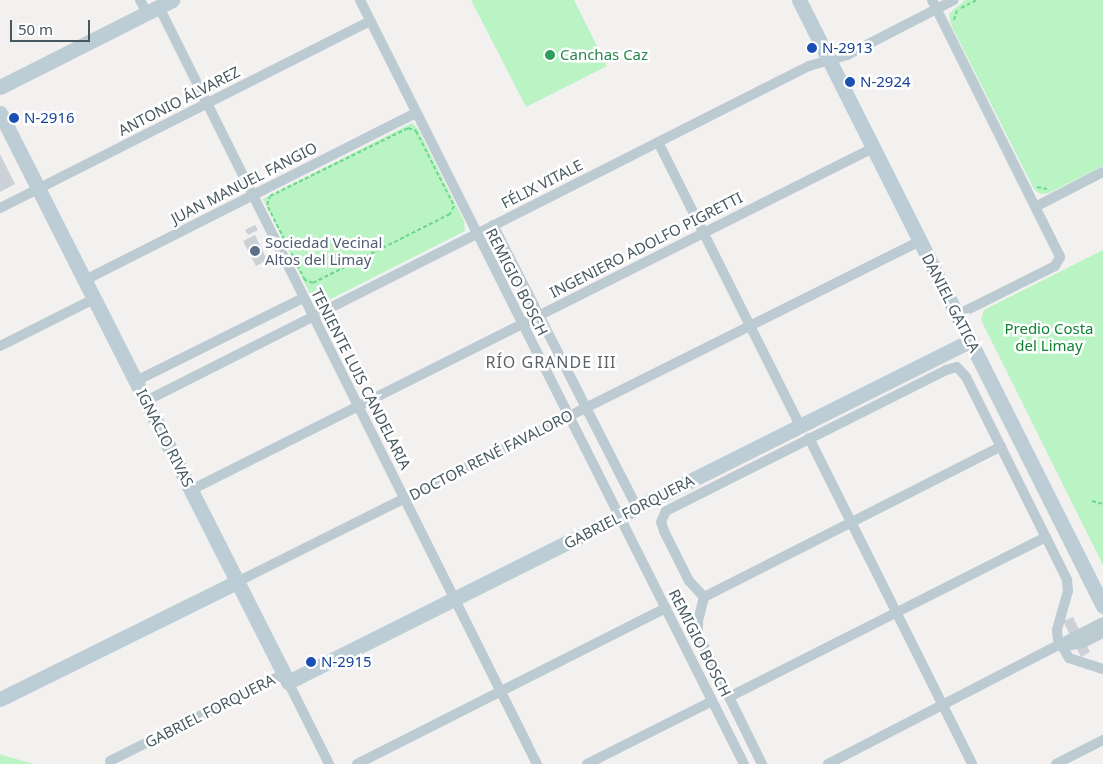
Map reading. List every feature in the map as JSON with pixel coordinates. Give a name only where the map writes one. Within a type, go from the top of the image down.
[{"type":"street","name":"REMIGIO BOSCH","points":[[360,0],[744,764]]},
{"type":"street","name":"DANIEL GATICA","points":[[799,0],[1103,606]]},
{"type":"street","name":"FÉLIX VITALE","points":[[146,400],[809,66],[829,60],[934,4],[954,0]]},
{"type":"street","points":[[934,4],[1037,206],[1058,250],[1060,260],[1055,266],[957,316]]},
{"type":"street","points":[[0,87],[155,5]]},
{"type":"street","name":"TENIENTE LUIS CANDELARIA","points":[[155,5],[207,104],[303,298],[314,315],[537,764]]},
{"type":"street","name":"ANTONIO ÁLVAREZ","points":[[0,208],[370,21]]},
{"type":"street","name":"IGNACIO RIVAS","points":[[0,113],[329,764]]},
{"type":"street","name":"JUAN MANUEL FANGIO","points":[[85,280],[416,113]]},
{"type":"street","points":[[658,142],[972,764]]},
{"type":"street","name":"INGENIERO ADOLFO PIGRETTI","points":[[191,490],[873,148]]},
{"type":"street","points":[[1037,206],[1103,172]]},
{"type":"street","name":"REMIGIO BOSCH","points":[[493,225],[637,508]]},
{"type":"street","name":"DOCTOR RENÉ FAVALORO","points":[[0,699],[920,241]]},
{"type":"street","points":[[136,381],[303,298]]},
{"type":"street","points":[[0,346],[94,299]]},
{"type":"street","name":"GABRIEL FORQUERA","points":[[662,518],[672,507],[970,341]]},
{"type":"street","name":"DANIEL GATICA","points":[[957,367],[966,377],[1068,583],[1057,630],[1061,646]]},
{"type":"street","name":"GABRIEL FORQUERA","points":[[110,761],[455,599],[637,508],[804,432],[946,370],[957,367]]},
{"type":"street","points":[[704,597],[1001,446]]},
{"type":"street","name":"REMIGIO BOSCH","points":[[662,518],[664,531],[689,581],[704,597],[697,630],[762,764]]},
{"type":"street","points":[[729,697],[1046,537]]},
{"type":"street","points":[[357,764],[666,608]]},
{"type":"street","points":[[828,764],[1061,646],[1103,622]]},
{"type":"street","points":[[1061,646],[1083,642],[1103,632]]},
{"type":"street","points":[[1061,646],[1072,659],[1103,669]]},
{"type":"street","points":[[587,764],[712,702]]},
{"type":"street","points":[[1056,764],[1103,740]]},
{"type":"path","points":[[958,28],[954,19],[956,10],[977,0]]},
{"type":"path","points":[[408,128],[416,131],[454,206],[450,214],[313,283],[305,280],[267,205],[270,196],[408,128]]},
{"type":"path","points":[[1033,178],[1037,187],[1047,190],[1055,186]]},
{"type":"path","points":[[1092,501],[1103,504]]},
{"type":"green space","name":"Canchas Caz","points":[[471,0],[574,0],[607,66],[526,107]]},
{"type":"green space","points":[[965,0],[1103,0],[1103,166],[1049,193],[1040,194],[1034,189],[951,25],[949,14]]},
{"type":"green space","points":[[412,123],[418,129],[464,221],[465,231],[323,303],[315,304],[263,199]]},
{"type":"green space","name":"Predio Costa del Limay","points":[[1103,250],[1103,565],[981,320],[984,310]]},
{"type":"green space","points":[[0,754],[2,755],[34,764],[0,764]]},
{"type":"building","points":[[0,154],[15,184],[0,192]]},
{"type":"building","points":[[255,225],[258,230],[248,235],[245,230]]},
{"type":"building","name":"Sociedad Vecinal Altos del Limay","points":[[255,235],[267,260],[256,266],[243,241]]},
{"type":"building","points":[[1073,617],[1090,652],[1081,657],[1063,621]]},
{"type":"place","name":"N-2913","points":[[812,48]]},
{"type":"place","name":"Canchas Caz","points":[[550,55]]},
{"type":"place","name":"N-2924","points":[[850,82]]},
{"type":"place","name":"N-2916","points":[[14,118]]},
{"type":"place","name":"Sociedad Vecinal Altos del Limay","points":[[255,251]]},
{"type":"place","name":"N-2915","points":[[311,662]]},
{"type":"district","name":"RÍO GRANDE III","points":[[551,362]]}]
